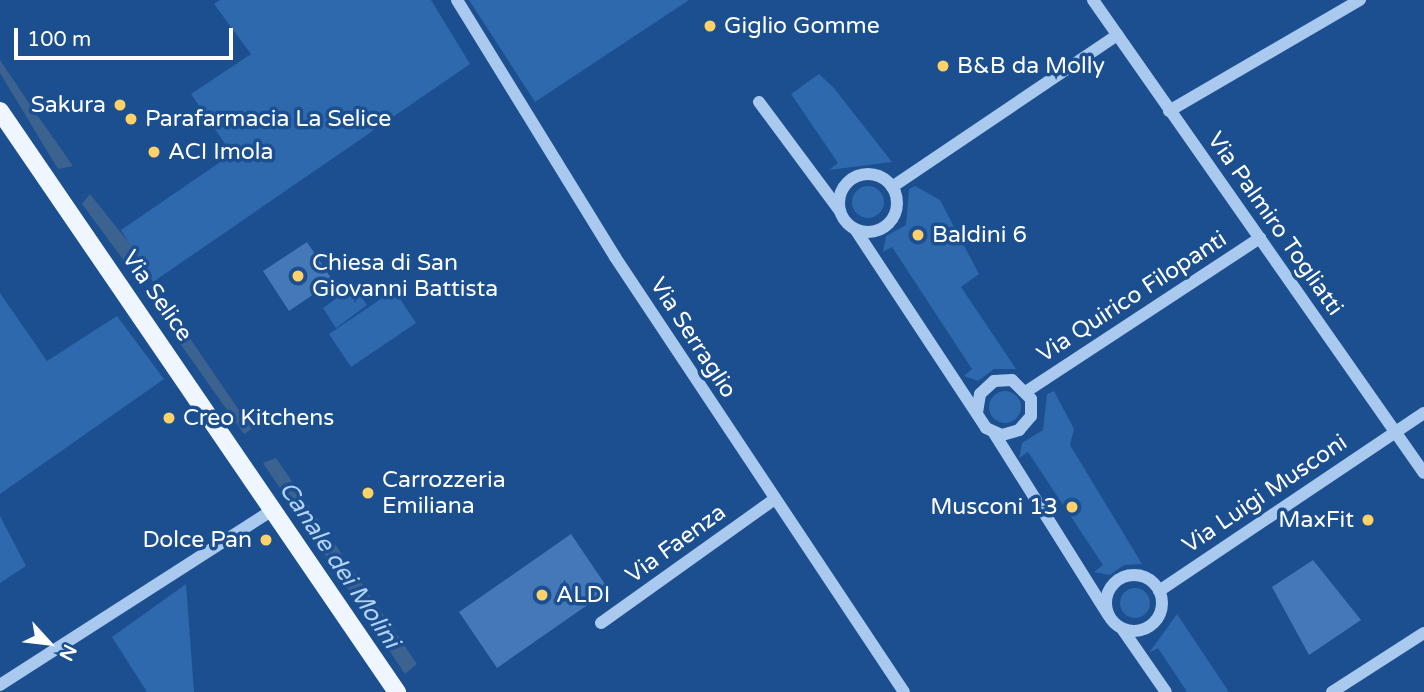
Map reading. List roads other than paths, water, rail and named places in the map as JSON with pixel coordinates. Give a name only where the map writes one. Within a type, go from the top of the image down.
[{"type":"main road","name":"Via Selice","points":[[0,111],[397,692]]},
{"type":"street","name":"Via Serraglio","points":[[457,0],[615,257],[904,692]]},
{"type":"street","name":"Via Palmiro Togliatti","points":[[1093,0],[1424,473]]},
{"type":"street","points":[[1169,111],[1360,0]]},
{"type":"street","points":[[892,187],[1117,34]]},
{"type":"street","points":[[760,102],[855,229],[977,412],[994,433],[1108,615],[1123,630],[1166,692]]},
{"type":"street","points":[[841,211],[845,186],[860,176],[878,176],[892,187],[897,205],[890,222],[873,232],[855,229]]},
{"type":"street","name":"Via Quirico Filopanti","points":[[1027,391],[1260,238]]},
{"type":"street","name":"Via Quirico Filopanti","points":[[977,412],[980,394],[994,381],[1012,380],[1027,391],[1032,408],[1026,424],[1011,434],[994,433]]},
{"type":"street","name":"Via Luigi Musconi","points":[[1159,591],[1424,413]]},
{"type":"street","name":"Via Faenza","points":[[601,624],[775,499]]},
{"type":"street","points":[[0,685],[274,509]]},
{"type":"street","points":[[1108,615],[1106,596],[1126,576],[1146,578],[1159,591],[1161,610],[1151,626],[1123,630]]},
{"type":"street","points":[[1332,692],[1423,632]]},
{"type":"water","points":[[0,60],[73,166],[58,169],[0,73]]},
{"type":"water","points":[[90,194],[137,253],[128,266],[82,204]]},
{"type":"water","points":[[167,305],[252,429],[244,434],[157,311]]},
{"type":"water","name":"Canale dei Molini","points":[[276,458],[417,664],[405,674],[263,463]]},
{"type":"place","name":"Giglio Gomme","points":[[710,26]]},
{"type":"place","name":"B&B da Molly","points":[[943,66]]},
{"type":"place","name":"Sakura","points":[[120,105]]},
{"type":"place","name":"Parafarmacia La Selice","points":[[131,119]]},
{"type":"place","name":"ACI Imola","points":[[154,152]]},
{"type":"place","name":"Baldini 6","points":[[918,235]]},
{"type":"place","name":"Chiesa di San Giovanni Battista","points":[[298,276]]},
{"type":"place","name":"Creo Kitchens","points":[[169,418]]},
{"type":"place","name":"Carrozzeria Emiliana","points":[[368,493]]},
{"type":"place","name":"Musconi 13","points":[[1072,507]]},
{"type":"place","name":"MaxFit","points":[[1368,520]]},
{"type":"place","name":"Dolce Pan","points":[[266,540]]},
{"type":"place","name":"ALDI","points":[[542,595]]}]
